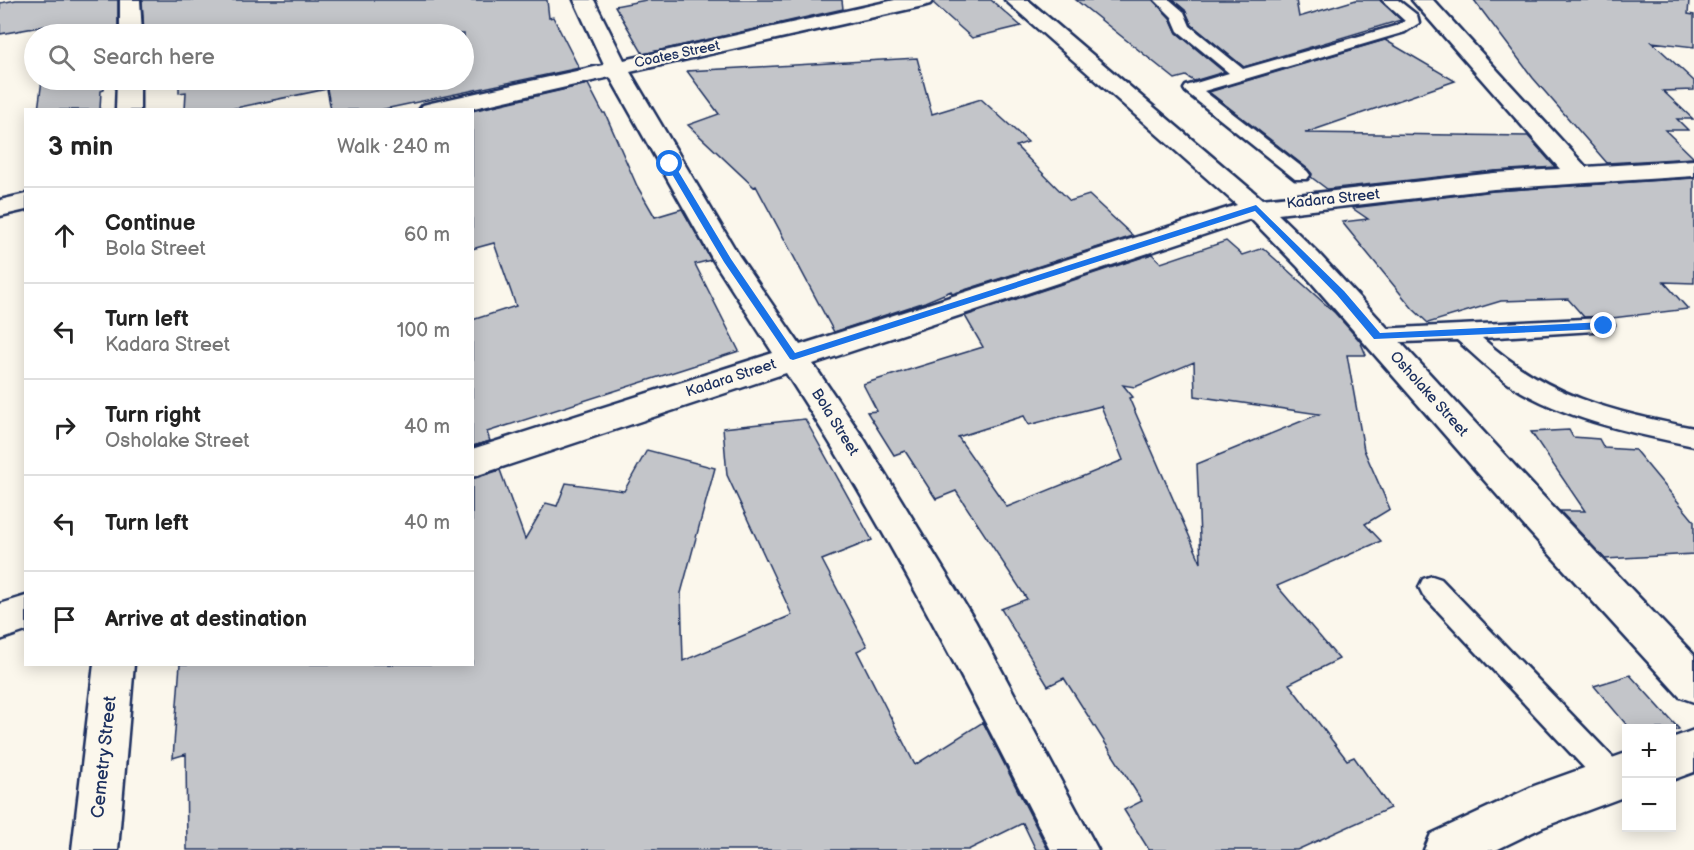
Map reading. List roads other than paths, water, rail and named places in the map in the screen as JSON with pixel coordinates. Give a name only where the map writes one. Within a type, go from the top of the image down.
[{"type":"street","points":[[130,0],[131,24]]},
{"type":"street","name":"Bola Street","points":[[584,0],[616,67],[727,260],[852,448],[961,634],[1075,850]]},
{"type":"street","name":"Coates Street","points":[[440,108],[923,0]]},
{"type":"street","name":"Osholake Street","points":[[1015,0],[1256,208],[1341,293],[1539,517],[1694,683]]},
{"type":"street","points":[[1422,1],[1580,176]]},
{"type":"street","points":[[128,108],[129,90]]},
{"type":"street","name":"Kadara Street","points":[[474,462],[1256,208],[1494,181],[1694,168]]},
{"type":"street","points":[[0,208],[24,202]]},
{"type":"street","points":[[0,622],[24,614]]},
{"type":"street","name":"Cemetry Street","points":[[95,850],[114,666]]},
{"type":"street","points":[[1676,757],[1694,752]]},
{"type":"street","points":[[1447,850],[1534,808],[1621,778]]},
{"type":"lane","points":[[1162,0],[1179,15],[1183,28],[1240,75]]},
{"type":"lane","points":[[1301,175],[1192,88],[1400,29],[1412,23],[1412,18],[1407,13],[1389,0]]},
{"type":"lane","points":[[1377,336],[1604,326]]},
{"type":"lane","points":[[1463,333],[1513,376],[1554,398],[1648,428],[1694,437]]},
{"type":"lane","points":[[1432,587],[1621,778]]}]
